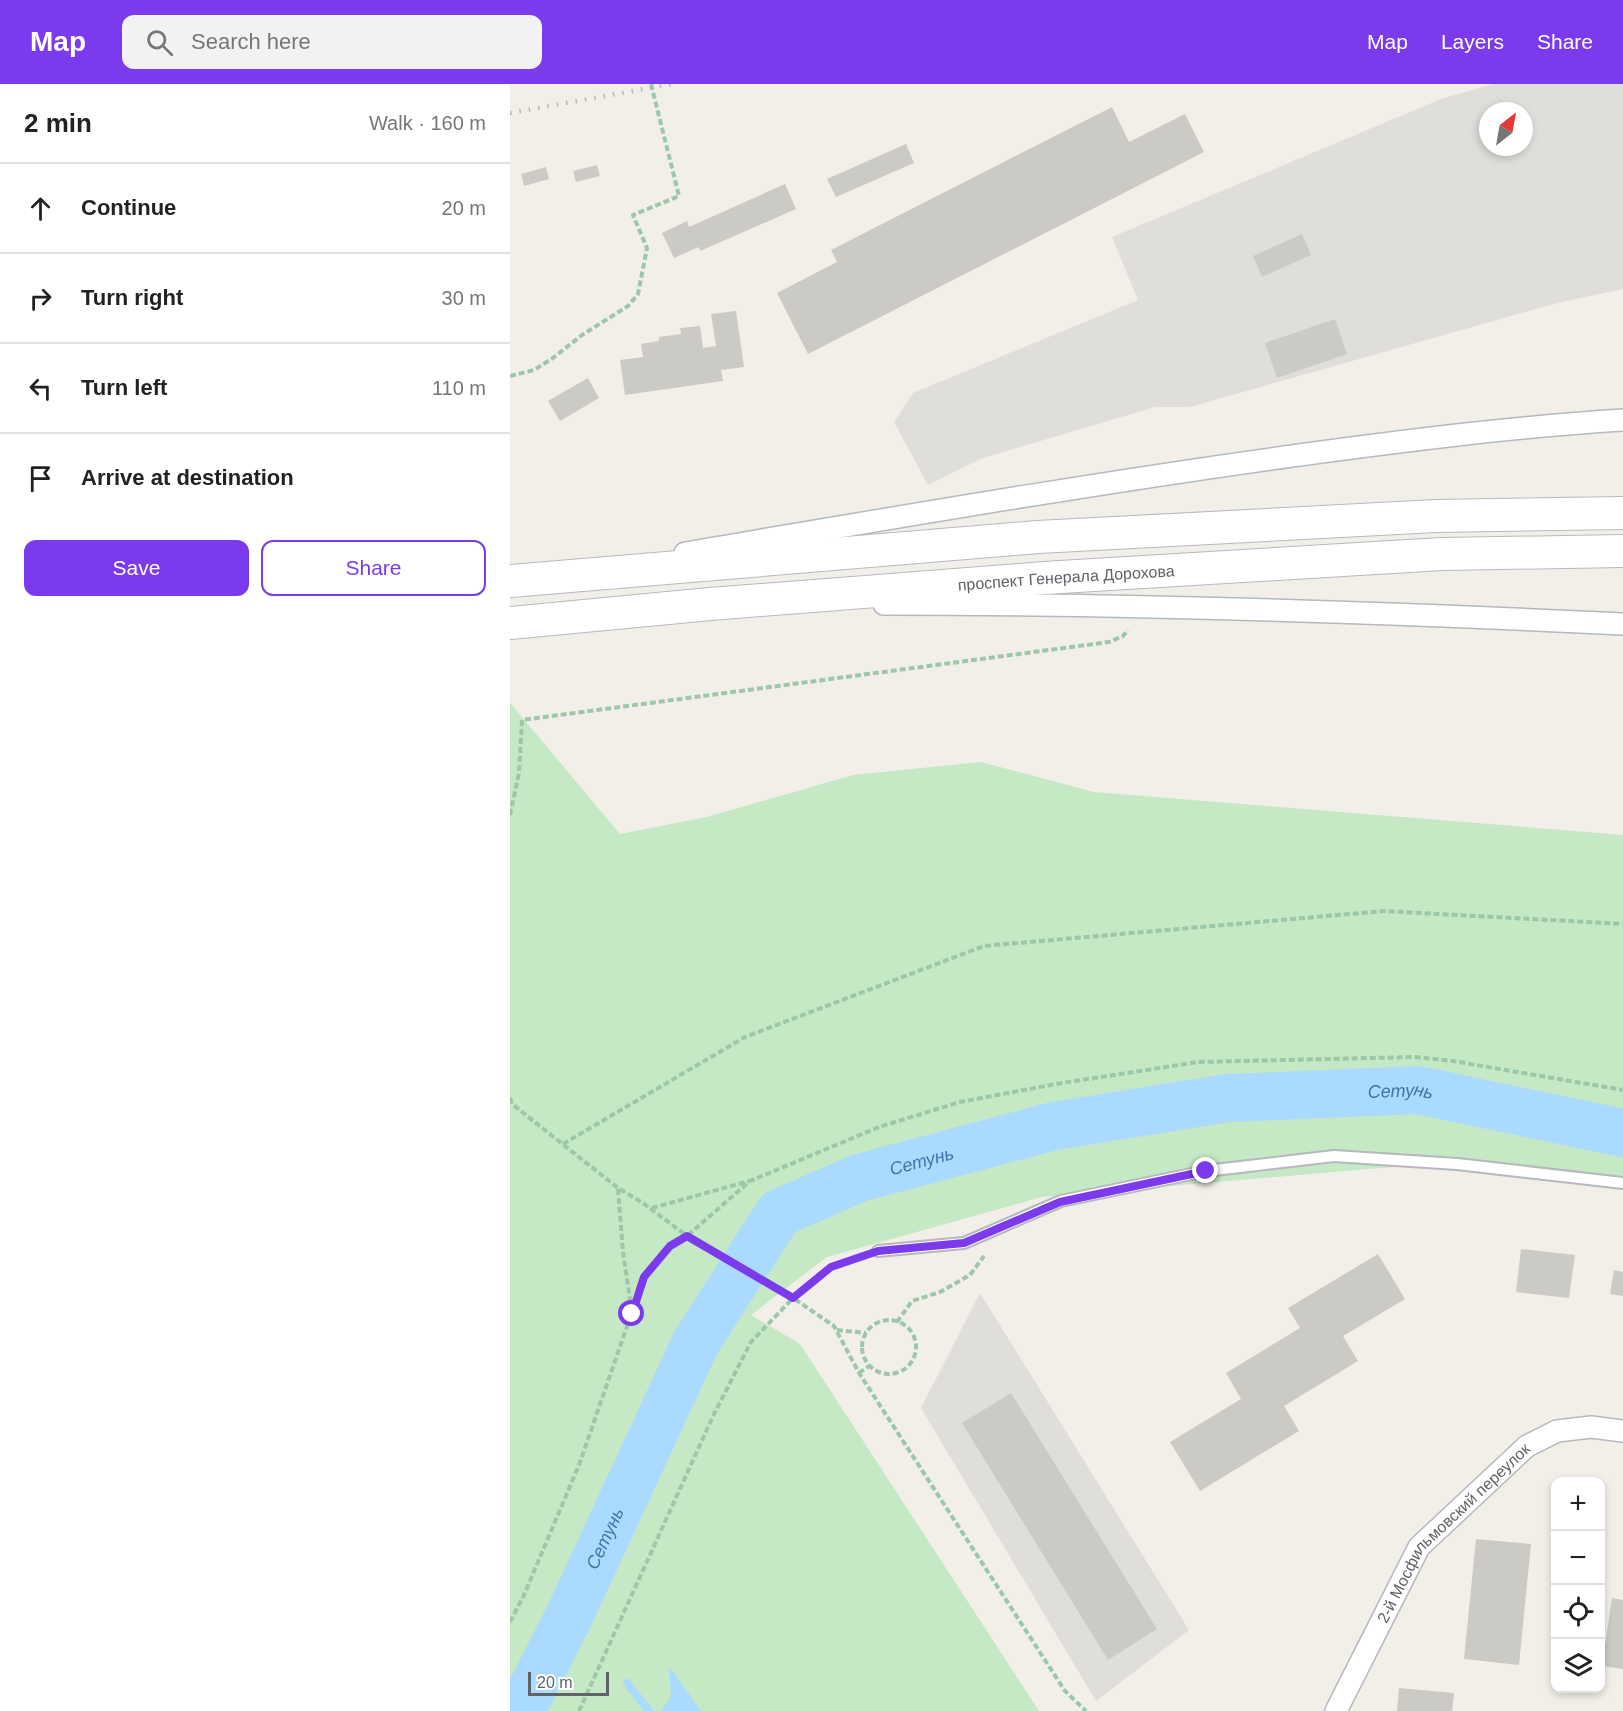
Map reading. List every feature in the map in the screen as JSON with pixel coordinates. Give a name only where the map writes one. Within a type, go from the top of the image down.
[{"type":"main road","points":[[525,579],[1038,537],[1436,516],[1623,513]]},
{"type":"main road","name":"проспект Генерала Дорохова","points":[[510,623],[710,604],[1044,578],[1431,555],[1623,551]]},
{"type":"street","points":[[525,579],[1132,478],[1357,447],[1553,424],[1623,420]]},
{"type":"street","points":[[710,604],[1068,605],[1369,612],[1623,624]]},
{"type":"street","name":"2-й Мосфильмовский переулок","points":[[1336,1711],[1419,1547],[1527,1446],[1557,1431],[1591,1427],[1623,1431]]},
{"type":"lane","points":[[878,1251],[964,1243],[1060,1202],[1206,1171],[1334,1156],[1457,1164],[1623,1184]]},
{"type":"path","points":[[510,376],[534,370],[553,358],[582,335],[628,306],[639,294],[647,248],[633,214],[680,196],[651,84]]},
{"type":"path","points":[[510,814],[519,773],[522,720],[1109,642],[1123,636],[1133,623]]},
{"type":"path","points":[[563,1144],[745,1037],[984,946],[1384,911],[1623,924]]},
{"type":"path","points":[[651,1209],[750,1181],[879,1127],[960,1102],[1056,1084],[1198,1062],[1415,1057],[1453,1061],[1623,1090]]},
{"type":"path","points":[[510,1098],[512,1104],[618,1188],[687,1236],[793,1298],[836,1329],[858,1373],[1065,1691],[1086,1711]]},
{"type":"path","points":[[510,1623],[579,1465],[644,1277],[670,1246],[687,1236],[750,1181]]},
{"type":"path","points":[[618,1188],[623,1252],[632,1314]]},
{"type":"path","points":[[897,1322],[912,1301],[940,1292],[970,1275],[990,1248],[1017,1221]]},
{"type":"path","points":[[579,1711],[724,1394],[752,1342],[793,1298],[831,1267],[878,1251]]},
{"type":"path","points":[[879,1322],[897,1322],[905,1326],[915,1341],[914,1358],[902,1371],[885,1374],[869,1366],[864,1359],[862,1341],[866,1333],[879,1322]]},
{"type":"path","points":[[836,1329],[866,1333]]},
{"type":"path","points":[[858,1373],[869,1366]]},
{"type":"shaded area","points":[[1493,84],[1623,84],[1623,289],[1557,303],[1190,407],[1155,407],[983,458],[928,485],[894,422],[913,393],[1138,300],[1112,237],[1441,99]]},
{"type":"shaded area","points":[[980,1293],[1189,1630],[1096,1701],[921,1408]]},
{"type":"green space","points":[[510,703],[620,834],[707,817],[853,775],[981,762],[1094,792],[1623,835],[1623,1189],[1450,1162],[1042,1197],[827,1257],[751,1315],[800,1344],[1039,1711],[510,1711]]},
{"type":"water","points":[[669,1666],[701,1711],[661,1711],[671,1697]]},
{"type":"building","points":[[1112,107],[1129,142],[1185,114],[1204,152],[808,354],[777,293],[837,262],[831,250]]},
{"type":"building","points":[[906,144],[914,163],[836,197],[827,179]]},
{"type":"building","points":[[597,165],[600,176],[576,182],[573,171]]},
{"type":"building","points":[[546,167],[549,179],[524,186],[521,174]]},
{"type":"building","points":[[785,184],[796,209],[700,251],[699,247],[674,258],[662,233],[687,221],[689,227]]},
{"type":"building","points":[[1302,234],[1311,255],[1262,277],[1253,256]]},
{"type":"building","points":[[736,311],[744,367],[721,370],[723,381],[625,395],[620,360],[643,357],[641,344],[659,341],[659,337],[681,334],[680,328],[700,326],[703,348],[716,346],[711,314]]},
{"type":"building","points":[[1335,319],[1347,354],[1277,378],[1265,343]]},
{"type":"building","points":[[588,378],[599,398],[560,421],[548,401]]},
{"type":"building","points":[[1521,1249],[1575,1255],[1569,1298],[1516,1292]]},
{"type":"building","points":[[1378,1254],[1405,1299],[1343,1336],[1358,1361],[1284,1406],[1299,1431],[1200,1491],[1170,1442],[1241,1399],[1226,1373],[1300,1328],[1288,1308]]},
{"type":"building","points":[[1614,1270],[1623,1272],[1623,1296],[1610,1294]]},
{"type":"building","points":[[1011,1393],[1157,1629],[1108,1660],[962,1423]]},
{"type":"building","points":[[1476,1539],[1531,1544],[1519,1665],[1464,1659]]},
{"type":"building","points":[[1612,1598],[1623,1600],[1623,1669],[1605,1666],[1605,1646]]},
{"type":"building","points":[[1399,1688],[1454,1693],[1452,1711],[1397,1711]]},
{"type":"waterway","name":"Сетунь","points":[[521,1711],[571,1612],[696,1342],[779,1213],[859,1178],[1054,1126],[1228,1098],[1418,1090],[1623,1133]]},
{"type":"waterway","points":[[571,1612],[585,1631]]},
{"type":"waterway","points":[[627,1683],[649,1711]]},
{"type":"railway","points":[[510,113],[672,84]]},
{"type":"route","points":[[632,1314],[644,1277],[670,1246],[687,1236],[793,1298],[831,1267],[878,1251],[964,1243],[1060,1202],[1206,1171]]}]
